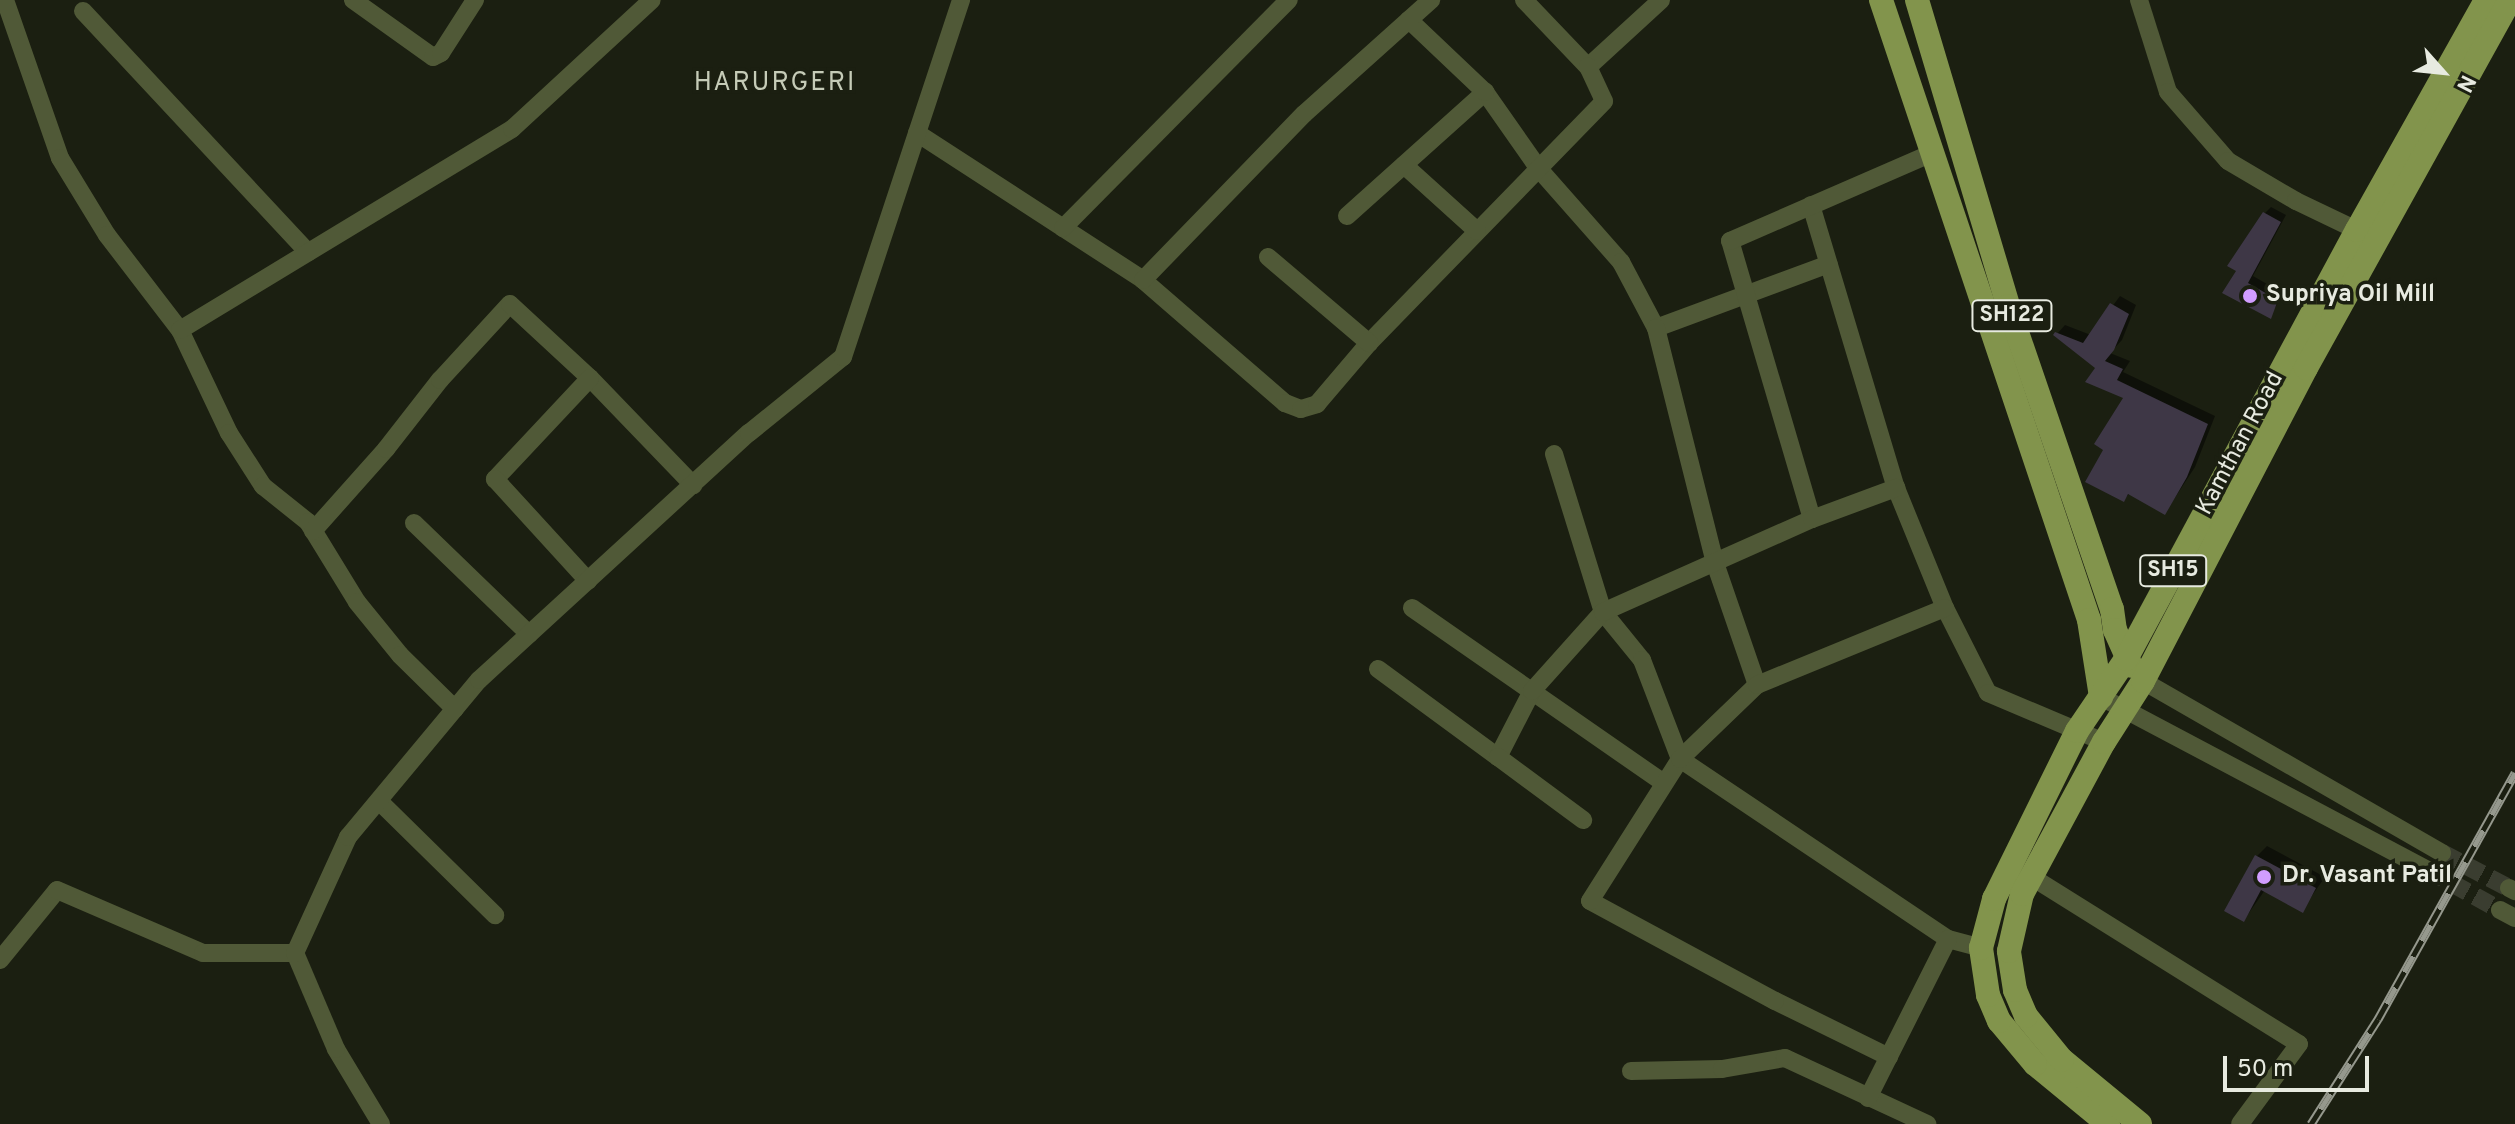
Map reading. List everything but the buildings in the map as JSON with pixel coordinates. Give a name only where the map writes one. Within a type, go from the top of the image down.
[{"type":"main road","points":[[1881,0],[1930,154],[2089,620],[2101,697]]},
{"type":"main road","name":"SH122","points":[[1917,0],[2008,306],[2112,609],[2115,630],[2126,659],[2143,681]]},
{"type":"main road","name":"Kamthan Road","points":[[2140,1124],[2062,1060],[2026,1016],[2015,990],[2009,951],[2017,917],[2030,876],[2104,742],[2143,681],[2486,0]]},
{"type":"main road","name":"Kamthan Road","points":[[2108,1124],[2035,1064],[1999,1021],[1988,995],[1981,948],[1991,910],[2077,731],[2126,659],[2367,235],[2510,0]]},
{"type":"main road","points":[[1991,910],[2017,917]]},
{"type":"street","points":[[5,0],[60,158],[107,235],[180,330],[229,433],[263,486],[308,522],[357,602],[400,655],[455,709]]},
{"type":"street","points":[[353,0],[433,57],[441,53],[475,0]]},
{"type":"street","points":[[180,330],[512,129],[652,0]]},
{"type":"street","points":[[381,1124],[336,1049],[295,953],[348,837],[479,680],[693,485],[843,357],[961,0]]},
{"type":"street","points":[[1063,228],[1289,0]]},
{"type":"street","points":[[1143,280],[1304,114],[1431,0]]},
{"type":"street","points":[[917,133],[1143,280],[1285,403],[1301,409],[1317,404],[1369,343],[1604,101],[1588,67],[1524,0]]},
{"type":"street","points":[[1588,67],[1661,0]]},
{"type":"street","points":[[2139,0],[2168,92],[2228,161],[2296,201],[2367,235]]},
{"type":"street","points":[[83,11],[308,252]]},
{"type":"street","points":[[1409,20],[1485,92],[1539,169],[1621,262],[1656,328],[1715,563],[1757,685]]},
{"type":"street","points":[[1347,216],[1485,92]]},
{"type":"street","points":[[1812,519],[1730,241],[1930,154]]},
{"type":"street","points":[[1404,165],[1477,231]]},
{"type":"street","points":[[1811,205],[1896,488],[1945,608],[1988,693],[2104,742]]},
{"type":"street","points":[[1268,257],[1369,343]]},
{"type":"street","points":[[1656,328],[1829,264]]},
{"type":"street","points":[[313,531],[386,449],[440,380],[510,304],[590,378],[693,485]]},
{"type":"street","points":[[588,581],[495,479],[590,378]]},
{"type":"street","points":[[1554,454],[1603,612],[1642,660],[1680,759],[1948,939],[1981,948]]},
{"type":"street","points":[[1498,757],[1532,691],[1603,612],[1812,519],[1896,488]]},
{"type":"street","points":[[414,523],[529,634]]},
{"type":"street","points":[[1412,608],[1664,783]]},
{"type":"street","points":[[1889,1057],[1775,1001],[1590,901],[1680,759],[1757,685],[1945,608]]},
{"type":"street","points":[[1378,669],[1583,820]]},
{"type":"street","points":[[2143,681],[2442,853]]},
{"type":"street","points":[[2101,697],[2428,870]]},
{"type":"street","points":[[379,801],[495,915]]},
{"type":"street","points":[[2030,876],[2299,1044],[2240,1124]]},
{"type":"street","points":[[0,960],[57,890],[203,953],[295,953]]},
{"type":"street","points":[[1868,1098],[1948,939]]},
{"type":"street","points":[[1631,1071],[1722,1069],[1785,1058],[1927,1124]]},
{"type":"tunnel","points":[[2442,853],[2509,888]]},
{"type":"tunnel","points":[[2428,870],[2500,910]]},
{"type":"railway","points":[[2311,1124],[2378,1019],[2515,773]]},
{"type":"place","name":"Supriya Oil Mill","points":[[2250,296]]},
{"type":"place","name":"Dr. Vasant Patil","points":[[2264,877]]},
{"type":"district","name":"HARURGERI","points":[[775,84]]}]
